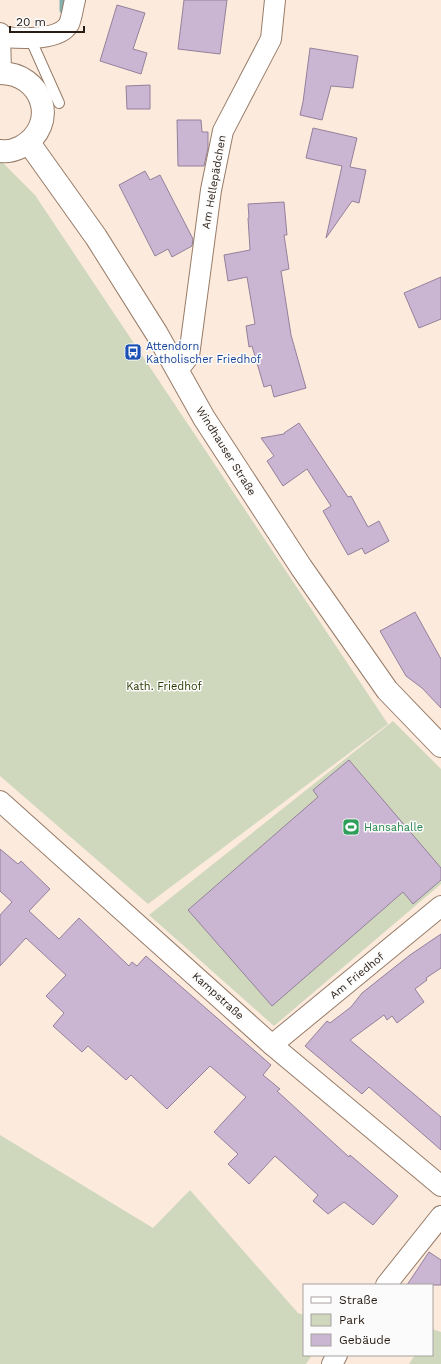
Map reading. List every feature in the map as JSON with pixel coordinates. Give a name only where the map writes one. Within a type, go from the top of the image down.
[{"type":"main road","points":[[0,73],[13,74],[24,79],[34,87],[40,98],[43,109],[42,122],[37,133],[29,143],[18,149],[5,152],[0,151]]},
{"type":"main road","name":"Windhauser Straße","points":[[29,143],[96,237],[178,370],[208,425],[301,567],[387,690],[441,746]]},
{"type":"street","points":[[0,37],[30,38],[54,36],[68,25],[75,0]]},
{"type":"street","name":"Am Hellepädchen","points":[[178,370],[189,356],[211,190],[223,131],[271,39],[275,0]]},
{"type":"street","points":[[0,34],[0,73]]},
{"type":"street","name":"Kampstraße","points":[[0,801],[272,1045],[441,1186]]},
{"type":"street","name":"Am Friedhof","points":[[272,1045],[441,906]]},
{"type":"street","points":[[387,1284],[441,1216]]},
{"type":"lane","points":[[30,38],[58,103]]},
{"type":"green space","name":"Kath. Friedhof","points":[[0,160],[35,195],[388,724],[148,904],[0,776]]},
{"type":"green space","name":"Hansahalle","points":[[393,721],[441,769],[441,884],[274,1026],[149,915]]},
{"type":"green space","points":[[0,1135],[153,1228],[190,1190],[298,1313],[303,1315],[303,1356],[311,1356],[306,1364],[0,1364]]},
{"type":"green space","points":[[433,1329],[441,1332],[441,1364],[409,1364],[414,1356],[433,1356]]},
{"type":"building","points":[[184,0],[227,0],[220,54],[178,49]]},
{"type":"building","points":[[117,5],[145,13],[133,49],[147,53],[141,74],[100,61]]},
{"type":"building","points":[[310,48],[358,56],[353,88],[331,86],[322,120],[300,115]]},
{"type":"building","points":[[150,85],[150,109],[127,109],[126,86]]},
{"type":"building","points":[[177,120],[201,120],[202,132],[208,132],[208,148],[204,166],[178,166]]},
{"type":"building","points":[[313,128],[357,138],[350,167],[366,170],[359,203],[352,201],[326,238],[342,166],[306,158]]},
{"type":"building","points":[[145,171],[150,180],[160,175],[193,239],[192,246],[172,257],[168,249],[155,256],[119,185]]},
{"type":"building","points":[[284,202],[287,235],[284,235],[289,269],[281,271],[291,335],[306,388],[274,397],[271,385],[264,387],[252,346],[249,347],[246,326],[255,324],[247,277],[228,281],[224,255],[250,250],[248,204]]},
{"type":"building","points":[[441,277],[441,319],[419,328],[404,293]]},
{"type":"building","points":[[299,423],[348,497],[351,496],[368,527],[379,521],[389,541],[365,554],[362,548],[348,555],[323,511],[331,506],[307,469],[283,486],[267,461],[274,456],[261,438],[284,434]]},
{"type":"building","points":[[415,612],[441,659],[441,708],[422,688],[406,676],[380,631]]},
{"type":"building","name":"Hansahalle","points":[[349,760],[441,868],[441,880],[413,904],[403,892],[272,1006],[188,910],[318,797],[313,790]]},
{"type":"building","points":[[0,849],[18,864],[21,861],[50,889],[29,911],[59,939],[79,918],[129,966],[132,962],[137,966],[146,956],[271,1065],[263,1075],[280,1089],[277,1091],[349,1157],[350,1155],[398,1196],[373,1225],[344,1202],[328,1214],[313,1201],[318,1195],[275,1156],[249,1184],[228,1164],[238,1154],[214,1132],[246,1097],[210,1066],[167,1109],[131,1075],[126,1080],[88,1046],[82,1052],[53,1026],[64,1013],[46,996],[66,975],[26,938],[0,966],[0,915],[12,902],[0,891]]},
{"type":"building","points":[[441,934],[441,968],[426,978],[427,980],[415,989],[424,1002],[397,1023],[392,1016],[387,1020],[384,1015],[350,1040],[441,1117],[441,1150],[369,1087],[362,1094],[305,1046],[327,1021],[330,1023],[351,1007],[362,993],[410,955]]},
{"type":"building","points":[[429,1252],[441,1260],[441,1285],[408,1284]]},
{"type":"waterway","points":[[63,0],[63,10]]},
{"type":"place","name":"Attendorn Katholischer Friedhof","points":[[133,352]]},
{"type":"place","name":"Hansahalle","points":[[351,827]]}]
